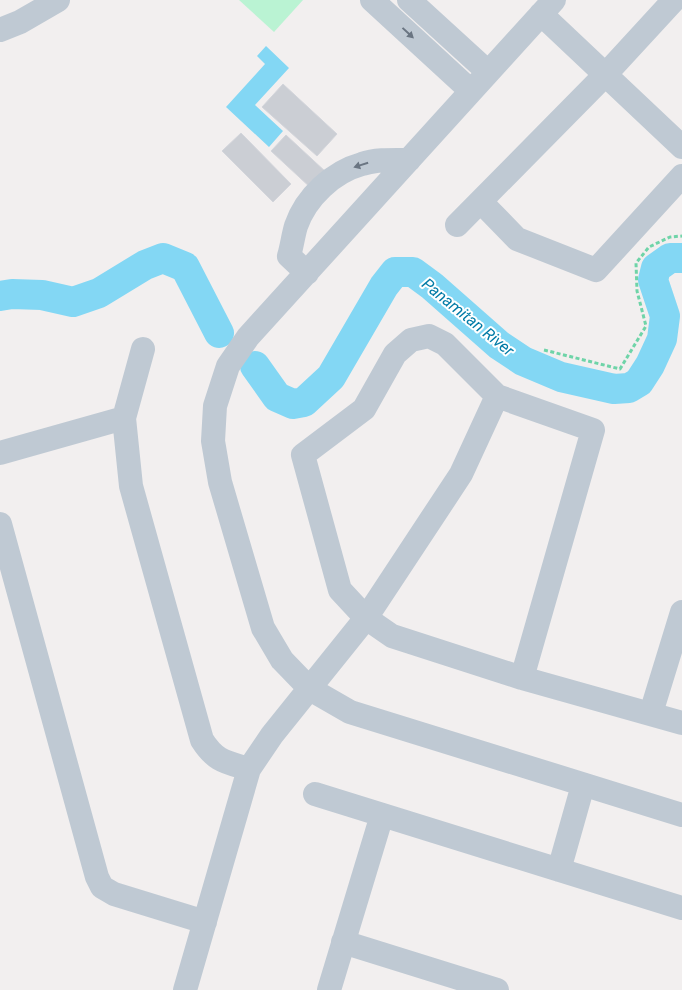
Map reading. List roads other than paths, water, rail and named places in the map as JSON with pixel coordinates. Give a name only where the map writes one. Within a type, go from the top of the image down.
[{"type":"street","points":[[0,30],[20,22],[58,0]]},
{"type":"street","points":[[372,0],[471,91]]},
{"type":"street","points":[[409,0],[488,72]]},
{"type":"street","points":[[456,225],[605,75],[674,0]]},
{"type":"street","points":[[682,147],[605,75],[548,7],[248,338],[228,366],[215,406],[213,441],[220,482],[263,628],[282,660],[310,689],[350,712],[682,815]]},
{"type":"street","points":[[306,273],[289,256],[297,225],[312,197],[333,176],[362,164],[389,160],[409,160]]},
{"type":"street","points":[[480,202],[518,239],[596,270],[682,176]]},
{"type":"street","points":[[522,678],[593,430],[497,396],[445,344],[429,336],[411,340],[395,354],[364,409],[303,455],[340,590],[366,618],[392,636],[522,678],[682,723]]},
{"type":"street","points":[[142,350],[124,418],[131,486],[202,740],[211,753],[223,761],[249,770]]},
{"type":"street","points":[[185,990],[249,770],[272,735],[366,618],[461,474],[497,396]]},
{"type":"street","points":[[0,454],[124,418]]},
{"type":"street","points":[[0,524],[97,877],[102,887],[114,894],[205,922]]},
{"type":"street","points":[[651,713],[682,612]]},
{"type":"street","points":[[559,870],[583,785]]},
{"type":"street","points":[[315,794],[682,908]]},
{"type":"street","points":[[329,990],[382,815]]},
{"type":"street","points":[[344,942],[497,990]]},
{"type":"water","points":[[266,46],[289,68],[255,105],[283,131],[269,147],[226,107],[265,64],[257,56]]},
{"type":"waterway","name":"Panamitan River","points":[[0,296],[12,294],[42,295],[73,302],[99,293],[145,265],[163,258],[185,267],[219,333]]},
{"type":"waterway","name":"Panamitan River","points":[[255,366],[277,397],[293,404],[304,402],[331,377],[384,286],[395,272],[413,272],[432,286],[499,345],[523,361],[561,377],[614,389],[629,388],[639,382],[650,365],[662,339],[665,316],[653,280],[656,268],[670,258],[682,258]]}]
